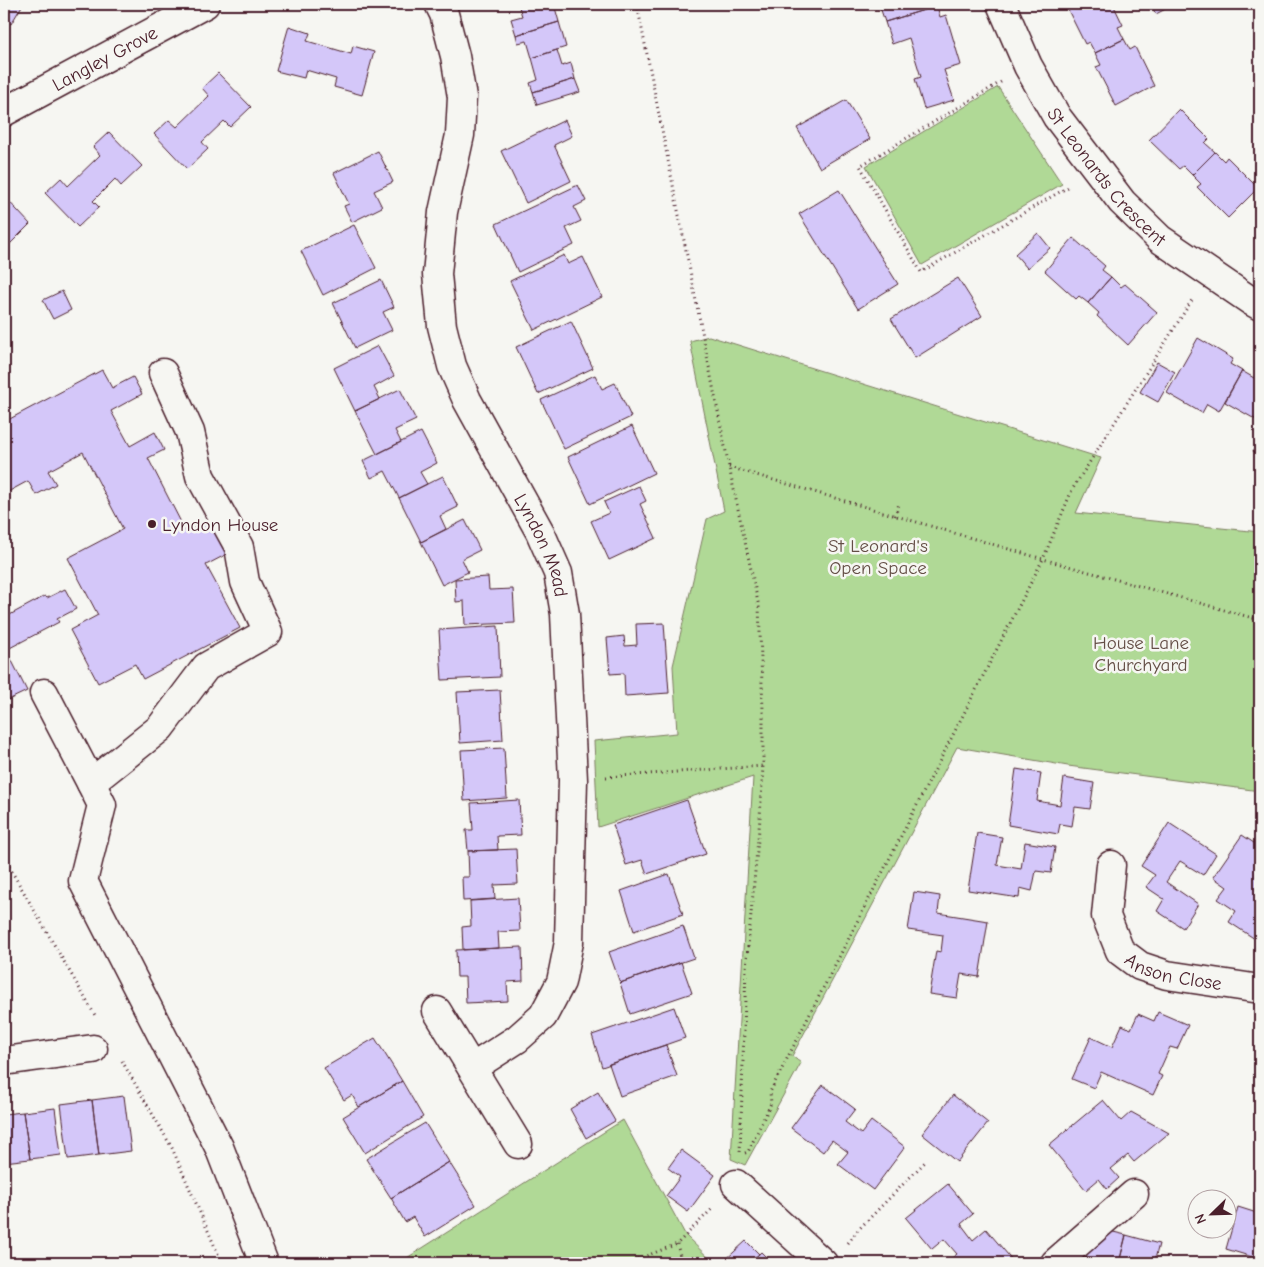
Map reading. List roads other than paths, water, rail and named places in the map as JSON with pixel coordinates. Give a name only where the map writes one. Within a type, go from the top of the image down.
[{"type":"street","name":"Langley Grove","points":[[4,112],[205,4]]},
{"type":"street","name":"Lyndon Mead","points":[[439,4],[444,14],[455,56],[462,97],[460,135],[444,212],[437,274],[442,326],[452,366],[467,400],[540,532],[558,573],[565,614],[573,780],[569,942],[561,982],[543,1016],[517,1039],[472,1068]]},
{"type":"street","name":"St Leonards Crescent","points":[[1001,4],[1028,66],[1057,117],[1122,202],[1160,238],[1260,306]]},
{"type":"street","points":[[91,783],[160,728],[206,667],[268,632],[245,582],[239,547],[200,476],[190,432],[163,373]]},
{"type":"street","points":[[44,693],[102,805],[83,881],[219,1147],[264,1263]]},
{"type":"street","name":"Anson Close","points":[[1111,865],[1106,916],[1120,951],[1140,966],[1167,975],[1260,989]]},
{"type":"street","points":[[437,1011],[518,1144]]},
{"type":"street","points":[[4,1061],[93,1049]]},
{"type":"street","points":[[736,1184],[823,1263]]},
{"type":"street","points":[[1055,1263],[1134,1194]]},
{"type":"place","name":"Lyndon House","points":[[152,524]]},
{"type":"park label","name":"St Leonard's Open Space","points":[[878,556]]},
{"type":"park label","name":"House Lane Churchyard","points":[[1141,653]]}]
